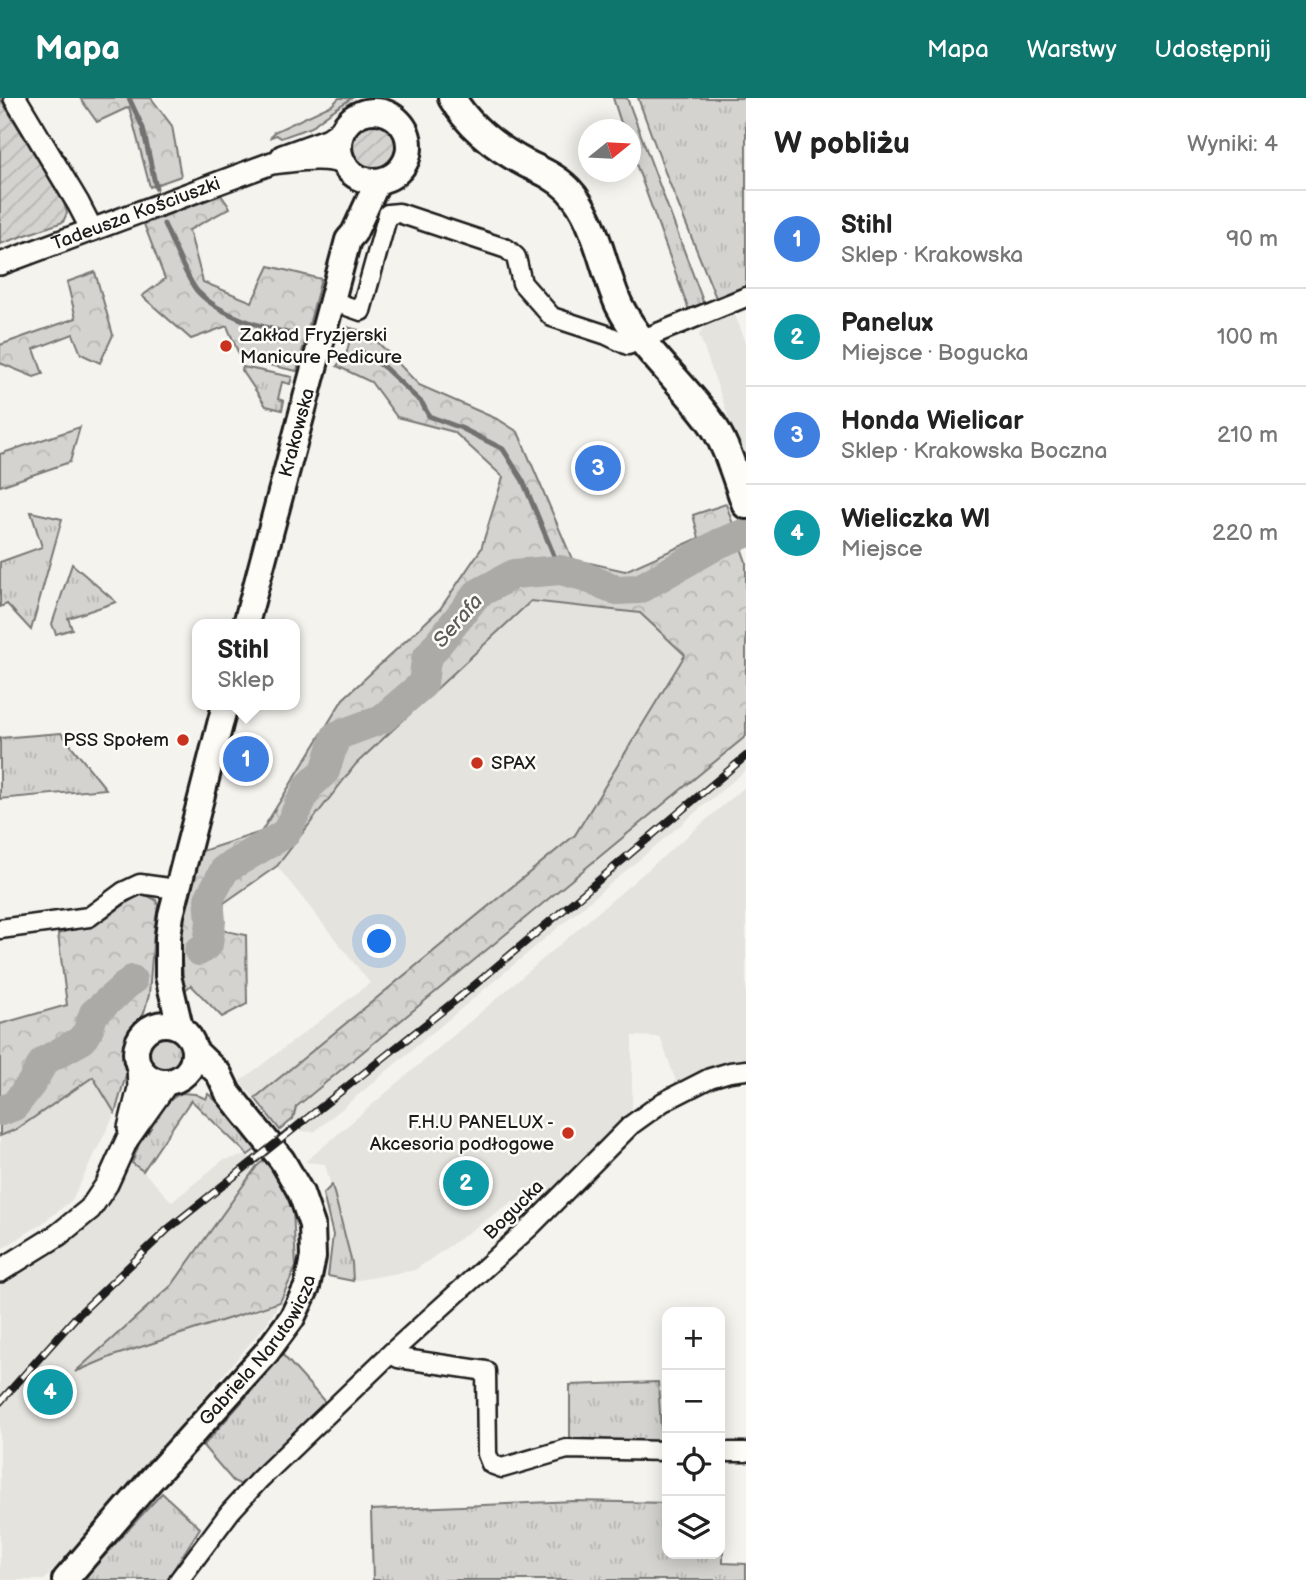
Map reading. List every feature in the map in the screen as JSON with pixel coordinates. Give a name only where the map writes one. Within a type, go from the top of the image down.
[{"type":"main road","points":[[452,98],[482,133],[505,151],[556,178],[580,203],[620,306],[643,340],[710,420],[726,449],[744,499]]},
{"type":"main road","points":[[381,104],[390,115],[401,110],[408,142],[407,156],[396,173],[377,181],[364,180],[347,169],[338,150],[342,130],[356,116],[381,104]]},
{"type":"main road","name":"Krakowska","points":[[347,169],[352,191],[345,229],[348,240]]},
{"type":"main road","name":"Krakowska","points":[[247,619],[348,240],[354,233],[377,181]]},
{"type":"main road","points":[[180,1027],[167,976],[168,937],[176,889],[224,710]]},
{"type":"main road","points":[[167,976],[154,1015],[136,1046],[138,1065],[150,1078],[228,1093]]},
{"type":"main road","points":[[145,1030],[162,1023],[180,1027],[187,1033],[194,1049],[219,1074],[228,1093]]},
{"type":"main road","points":[[172,1081],[190,1068],[194,1049]]},
{"type":"main road","name":"Gabriela Narutowicza","points":[[65,1580],[266,1353],[292,1318],[307,1287],[313,1257],[312,1225],[301,1193],[282,1160],[228,1093]]},
{"type":"street","points":[[15,98],[92,230]]},
{"type":"street","name":"Tadeusza Kościuszki","points":[[0,264],[272,163],[285,154],[328,139],[342,130]]},
{"type":"street","name":"Tadeusza Kościuszki","points":[[272,163],[333,160],[347,169]]},
{"type":"street","points":[[332,302],[361,312],[388,214],[399,213],[507,249],[516,257],[522,282],[552,317],[607,335],[628,345],[746,297]]},
{"type":"street","points":[[0,929],[89,917],[123,891],[140,884],[176,889]]},
{"type":"street","points":[[0,1271],[58,1235],[90,1209],[107,1184],[127,1140],[139,1088],[138,1065]]},
{"type":"street","name":"Bogucka","points":[[179,1580],[243,1497],[391,1353],[532,1225],[573,1181],[646,1112],[710,1078],[746,1070]]},
{"type":"street","points":[[127,1140],[172,1081]]},
{"type":"street","points":[[391,1353],[398,1358],[486,1371],[487,1454],[491,1464],[502,1468],[567,1449],[662,1451]]},
{"type":"street","points":[[725,1452],[746,1452]]},
{"type":"shaded area","points":[[732,308],[746,342],[746,466],[699,334],[709,321]]},
{"type":"shaded area","points":[[531,601],[640,613],[685,655],[575,835],[255,1098],[239,1082],[370,983],[277,866],[356,764]]},
{"type":"shaded area","points":[[746,736],[746,770],[314,1132],[302,1131],[293,1119],[296,1107]]},
{"type":"shaded area","points":[[746,786],[746,1060],[721,1064],[677,1084],[660,1037],[632,1036],[632,1108],[529,1216],[513,1201],[415,1270],[353,1281],[352,1263],[325,1164],[305,1162]]},
{"type":"shaded area","points":[[93,1077],[115,1113],[72,1200],[43,1223],[0,1250],[0,1136],[17,1129]]},
{"type":"shaded area","points":[[248,1155],[257,1166],[172,1285],[78,1371],[113,1356],[280,1302],[267,1323],[148,1464],[44,1580],[0,1580],[0,1285],[59,1249],[97,1217],[114,1195],[132,1163],[172,1202],[223,1160]]},
{"type":"green space","points":[[0,98],[64,203],[67,213],[63,222],[0,244]]},
{"type":"green space","points":[[80,98],[151,98],[172,126],[181,176],[150,187],[129,107],[97,122]]},
{"type":"green space","points":[[339,98],[352,98],[312,127],[281,138],[276,135],[271,137],[274,132],[332,105]]},
{"type":"green space","points":[[613,98],[627,98],[635,119],[620,119]]},
{"type":"green space","points":[[638,98],[746,98],[746,288],[716,298]]},
{"type":"green space","points":[[374,122],[391,129],[398,146],[391,163],[374,170],[357,163],[350,146],[357,129]]},
{"type":"green space","points":[[641,135],[704,304],[689,310],[641,178]]},
{"type":"green space","points":[[221,195],[230,208],[189,230],[203,282],[252,302],[269,266],[321,279],[297,371],[241,359],[227,326],[191,339],[142,296],[165,279],[144,224]]},
{"type":"green space","points":[[95,272],[113,335],[100,363],[81,354],[73,334],[34,349],[43,374],[34,377],[0,363],[0,345],[76,318],[67,282]]},
{"type":"green space","points":[[347,327],[369,333],[419,385],[499,420],[518,432],[572,559],[625,571],[699,538],[693,515],[726,504],[746,562],[746,736],[296,1107],[293,1119],[280,1130],[255,1098],[575,835],[685,655],[640,613],[531,601],[356,764],[277,866],[224,903],[221,930],[246,935],[247,1004],[222,1017],[191,985],[184,991],[180,933],[199,852],[261,832],[343,699],[440,609],[481,549],[503,477],[454,432],[397,417],[371,382],[337,366],[339,363],[344,364],[350,339],[345,336]]},
{"type":"green space","points":[[243,367],[292,377],[290,384],[282,382],[278,399],[284,401],[282,410],[266,406],[242,370]]},
{"type":"green space","points":[[80,427],[70,462],[0,486],[0,454]]},
{"type":"green space","points":[[31,512],[62,519],[31,630],[7,604],[0,607],[0,562],[42,547]]},
{"type":"green space","points":[[72,564],[116,602],[68,618],[72,629],[56,634],[52,624]]},
{"type":"green space","points":[[61,733],[106,789],[0,799],[0,738]]},
{"type":"green space","points":[[138,895],[146,895],[156,900],[158,906],[149,995],[115,1113],[93,1077],[17,1129],[0,1136],[0,1024],[67,1005],[58,934],[107,917]]},
{"type":"green space","points":[[165,1035],[177,1040],[182,1052],[177,1064],[165,1069],[153,1064],[148,1052],[153,1040]]},
{"type":"green space","points":[[182,1093],[195,1094],[206,1099],[208,1094],[232,1114],[260,1146],[248,1155],[191,1100],[143,1171],[132,1163],[144,1131],[148,1133],[165,1104]]},
{"type":"green space","points":[[268,1157],[293,1210],[296,1267],[280,1302],[113,1356],[75,1372],[172,1285],[257,1166]]},
{"type":"green space","points":[[332,1185],[352,1263],[353,1281],[328,1276],[333,1235],[323,1194]]},
{"type":"green space","points":[[283,1355],[325,1402],[242,1485],[233,1481],[203,1446]]},
{"type":"green space","points":[[658,1382],[662,1443],[570,1442],[570,1385]]},
{"type":"green space","points":[[162,1493],[200,1528],[167,1580],[82,1580]]},
{"type":"green space","points":[[574,1501],[662,1503],[662,1559],[723,1559],[723,1563],[746,1564],[746,1580],[373,1580],[371,1510]]},
{"type":"waterway","points":[[129,98],[143,128],[156,188]]},
{"type":"waterway","points":[[164,224],[189,279],[207,300],[242,319],[292,334]]},
{"type":"waterway","points":[[362,352],[385,368],[422,403],[429,416],[503,449],[523,481],[560,570]]},
{"type":"waterway","name":"Serafa","points":[[199,951],[208,944],[211,921],[209,899],[225,869],[286,833],[308,787],[325,771],[336,736],[382,719],[423,684],[426,659],[477,594],[514,574],[560,570],[616,590],[639,589],[720,543],[746,533]]},
{"type":"waterway","name":"Serafa","points":[[0,1111],[14,1106],[44,1061],[80,1041],[87,1033],[94,1013],[132,980]]},
{"type":"railway","points":[[0,1402],[75,1318],[168,1229],[471,988],[746,756]]},
{"type":"place","name":"Zakład Fryzjerski Manicure Pedicure","points":[[226,346]]},
{"type":"place","name":"Honda Wielicar","points":[[598,468]]},
{"type":"place","name":"PSS Społem","points":[[183,740]]},
{"type":"place","name":"Stihl","points":[[246,759]]},
{"type":"place","name":"SPAX","points":[[477,763]]},
{"type":"place","name":"F.H.U PANELUX - Akcesoria podłogowe","points":[[568,1133]]},
{"type":"place","name":"Panelux","points":[[466,1183]]},
{"type":"place","name":"Wieliczka Wl","points":[[50,1392]]}]
